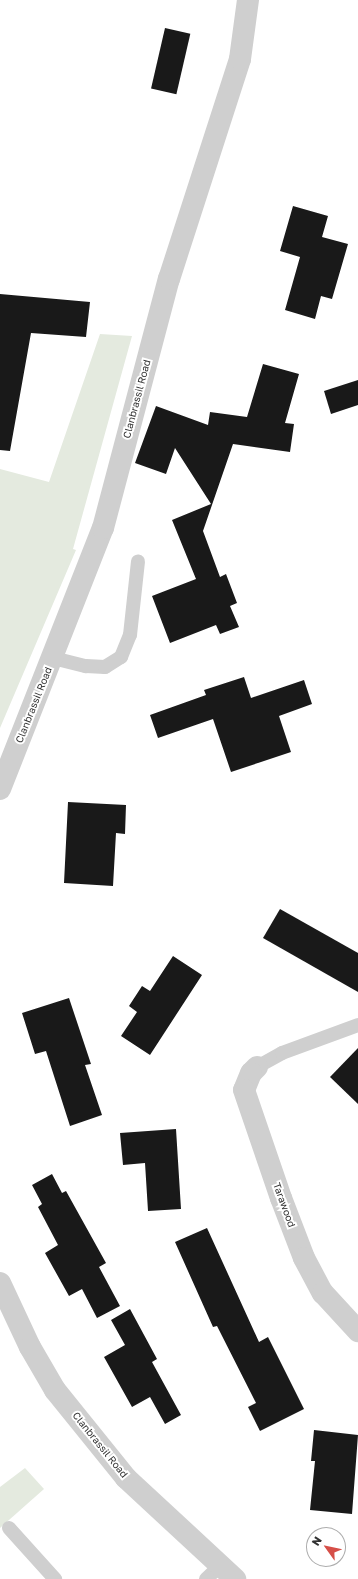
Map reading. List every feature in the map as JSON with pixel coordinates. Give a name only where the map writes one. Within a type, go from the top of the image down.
[{"type":"street","name":"Clanbrassil Road","points":[[0,789],[53,658],[103,528],[169,280],[240,59],[248,0]]},
{"type":"street","name":"Tarawood","points":[[257,1067],[251,1073],[244,1090],[281,1198],[304,1258],[323,1293],[358,1331]]},
{"type":"street","name":"Clanbrassil Road","points":[[0,1283],[30,1347],[55,1390],[126,1478],[220,1575]]},
{"type":"lane","points":[[53,658],[86,666],[105,667],[121,657],[130,636],[138,561]]},
{"type":"lane","points":[[257,1067],[282,1053],[358,1025]]},
{"type":"lane","points":[[9,1528],[54,1579]]},
{"type":"shaded area","points":[[100,334],[132,336],[73,549],[76,550],[0,728],[0,469],[49,482]]},
{"type":"shaded area","points":[[25,1468],[44,1489],[0,1528],[0,1487]]},
{"type":"building","points":[[165,28],[190,34],[176,94],[151,88]]},
{"type":"building","points":[[293,206],[328,216],[322,237],[348,244],[332,299],[321,296],[315,319],[285,310],[300,257],[280,251]]},
{"type":"building","points":[[0,294],[90,302],[86,337],[31,333],[10,451],[0,450]]},
{"type":"building","points":[[263,364],[299,374],[285,423],[294,424],[290,452],[233,444],[203,531],[220,577],[226,574],[237,603],[230,606],[239,627],[220,634],[216,625],[170,643],[152,596],[196,579],[172,520],[211,504],[175,448],[166,474],[135,463],[156,406],[208,425],[210,412],[247,417]]},
{"type":"building","points":[[358,380],[358,405],[331,414],[324,391]]},
{"type":"building","points":[[244,677],[251,698],[304,680],[312,704],[279,716],[291,752],[231,772],[213,719],[158,738],[150,715],[206,695],[204,690]]},
{"type":"building","points":[[68,802],[126,805],[125,834],[116,833],[113,886],[64,883]]},
{"type":"building","points":[[280,909],[358,953],[358,992],[263,938]]},
{"type":"building","points":[[173,956],[202,975],[150,1055],[121,1036],[137,1012],[129,1006],[142,986],[150,991]]},
{"type":"building","points":[[69,998],[91,1064],[85,1065],[102,1115],[70,1126],[46,1051],[35,1054],[22,1013]]},
{"type":"building","points":[[358,1048],[358,1104],[330,1077]]},
{"type":"building","points":[[176,1129],[181,1209],[148,1211],[145,1163],[123,1165],[120,1133]]},
{"type":"building","points":[[52,1174],[62,1193],[66,1191],[106,1263],[99,1267],[120,1306],[97,1318],[82,1289],[69,1296],[45,1253],[58,1245],[38,1207],[42,1204],[32,1185]]},
{"type":"building","points":[[207,1228],[259,1342],[268,1337],[304,1409],[260,1431],[248,1407],[256,1403],[217,1326],[213,1327],[175,1242]]},
{"type":"building","points":[[130,1309],[157,1359],[152,1362],[181,1415],[165,1424],[150,1397],[132,1407],[104,1357],[125,1345],[111,1320]]},
{"type":"building","points":[[314,1430],[358,1435],[352,1514],[310,1510],[315,1461],[311,1461]]}]
